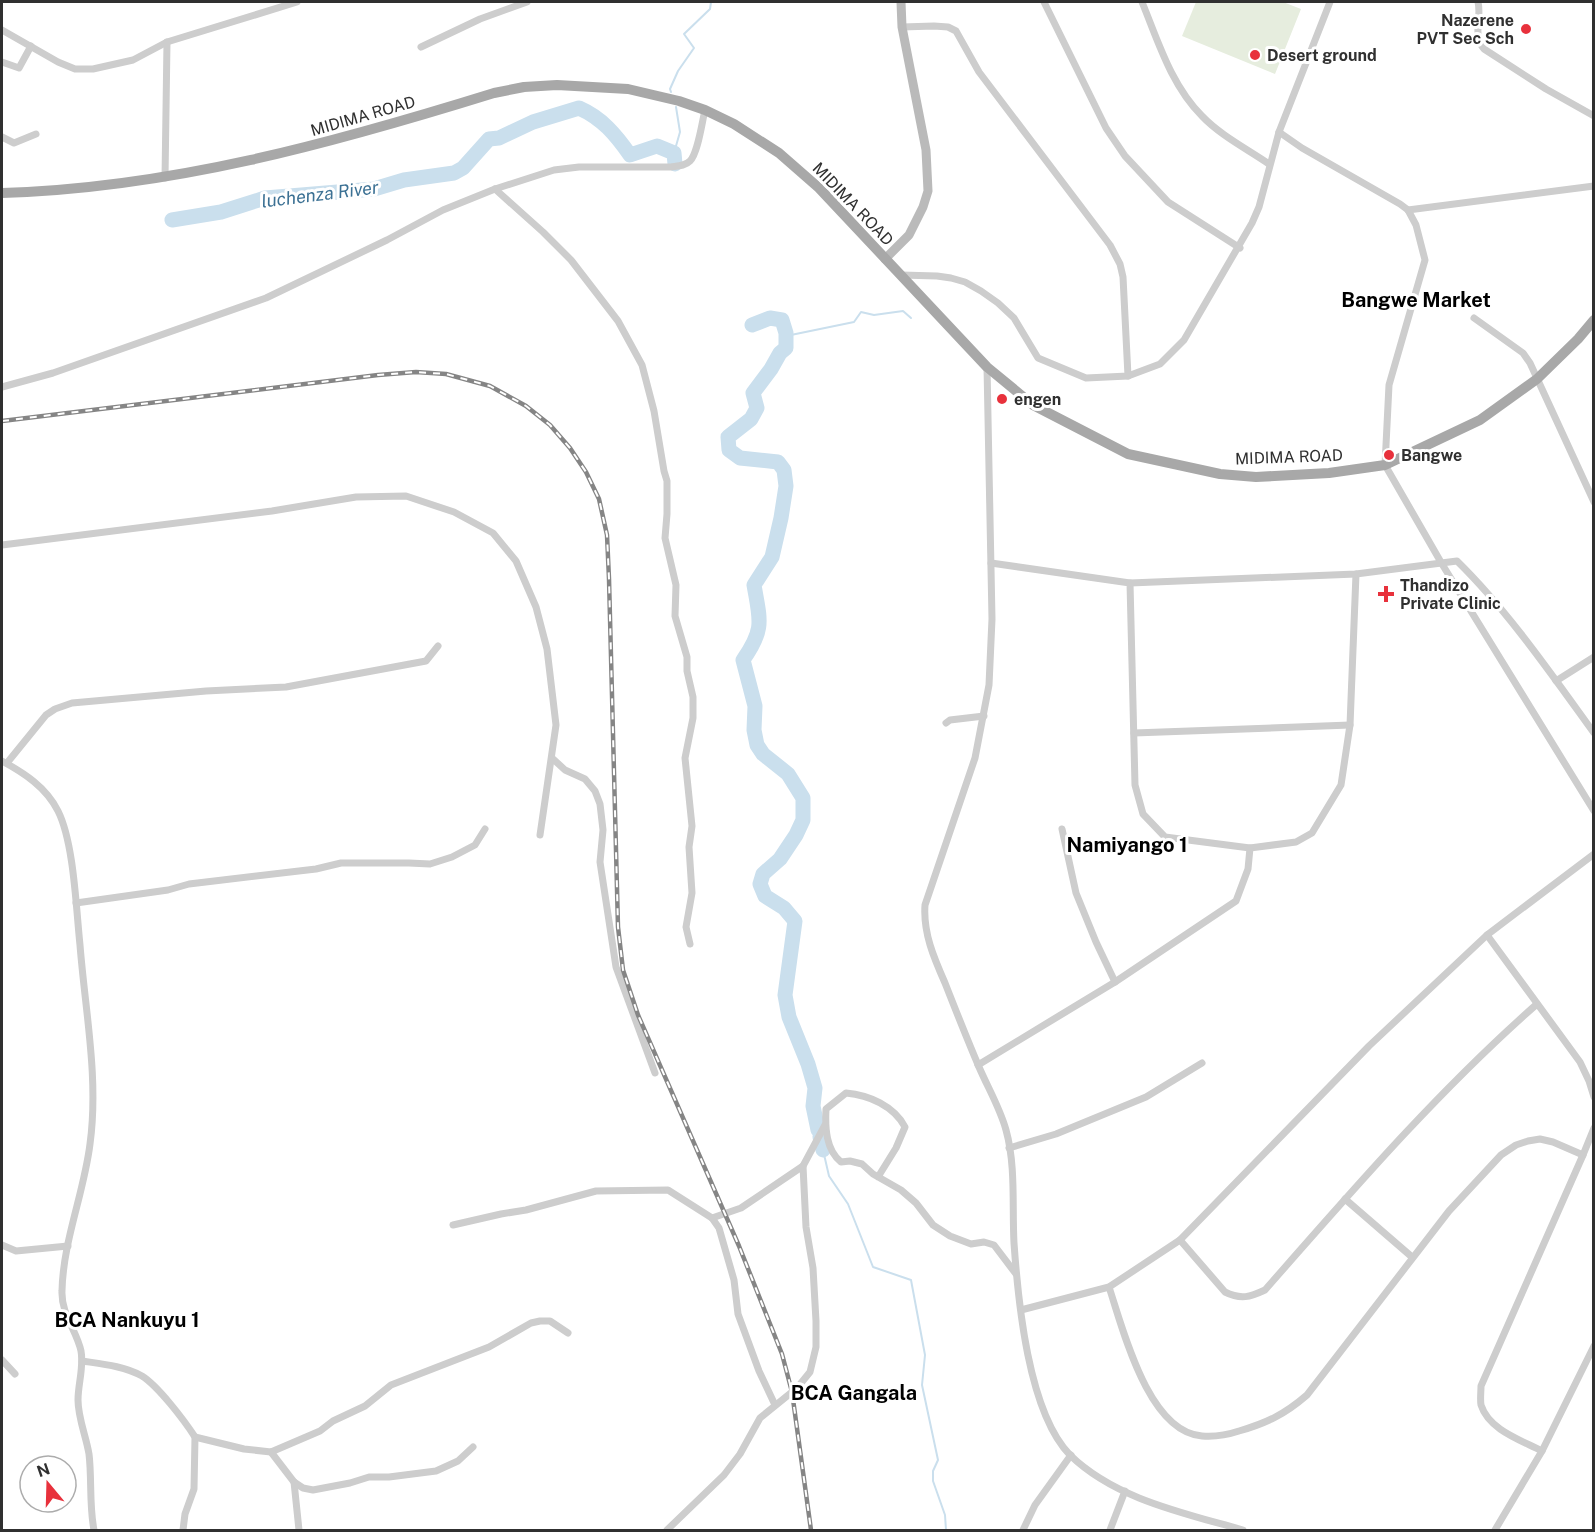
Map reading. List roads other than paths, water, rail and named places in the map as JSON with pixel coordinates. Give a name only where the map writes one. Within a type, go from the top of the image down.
[{"type":"main road","name":"MIDIMA ROAD","points":[[2,193],[102,187],[165,178],[279,155],[494,93],[524,87],[568,85],[628,89],[679,101],[705,110],[751,134],[779,153],[824,193],[987,367],[1033,405],[1128,454],[1220,474],[1256,477],[1329,473],[1385,465],[1480,420],[1537,379],[1578,339],[1593,320]]},
{"type":"street","points":[[2,30],[58,62],[75,69],[93,69],[133,60],[167,42],[297,2]]},
{"type":"street","points":[[421,47],[480,19],[527,2]]},
{"type":"street","points":[[885,259],[909,235],[928,191],[926,150],[902,27],[901,2]]},
{"type":"street","points":[[1044,2],[1106,128],[1125,156],[1168,202],[1240,248]]},
{"type":"street","points":[[1142,2],[1164,57],[1176,81],[1192,104],[1214,126],[1269,164]]},
{"type":"street","points":[[900,275],[937,276],[965,282],[998,303],[1014,318],[1038,358],[1086,378],[1128,376],[1160,364],[1184,340],[1240,248],[1259,207],[1279,132],[1330,2]]},
{"type":"street","points":[[1478,2],[1477,36],[1484,49],[1593,116]]},
{"type":"street","points":[[902,27],[948,27],[956,31],[979,72],[1110,245],[1120,264],[1123,277],[1128,376]]},
{"type":"street","points":[[165,178],[167,42]]},
{"type":"street","points":[[2,62],[18,68],[31,46]]},
{"type":"street","points":[[2,387],[64,369],[266,298],[387,240],[443,210],[495,189],[554,171],[579,167],[682,166],[690,161],[695,153],[705,110]]},
{"type":"street","points":[[1279,132],[1408,210],[1416,225],[1425,260],[1389,385],[1385,465],[1442,564],[1593,811]]},
{"type":"street","points":[[2,137],[14,142],[36,134]]},
{"type":"street","points":[[1408,210],[1593,186]]},
{"type":"street","points":[[495,189],[571,260],[618,321],[642,364],[654,411],[667,481],[665,538],[676,585],[675,616],[687,657],[687,671],[693,697],[693,718],[685,758],[692,826],[689,847],[692,893],[686,927],[690,944]]},
{"type":"street","points":[[1474,318],[1523,353],[1530,363],[1593,502]]},
{"type":"street","points":[[987,367],[992,652],[984,716],[975,758],[930,886],[924,916],[929,943],[1003,1122],[1009,1148],[1017,1276],[1028,1358],[1036,1387],[1056,1436],[1071,1455],[1099,1477],[1125,1491],[1167,1508],[1243,1530]]},
{"type":"street","points":[[2,544],[272,511],[356,497],[406,496],[454,512],[493,533],[516,561],[536,607],[548,649],[556,725],[540,835]]},
{"type":"street","points":[[991,563],[1130,583],[1356,574],[1457,561],[1477,581],[1556,681],[1593,733]]},
{"type":"street","points":[[1130,583],[1135,785],[1143,814],[1164,837],[1250,849],[1296,842],[1312,833],[1341,785],[1350,724],[1356,574]]},
{"type":"street","points":[[94,1530],[90,1512],[88,1451],[78,1404],[81,1349],[62,1300],[64,1266],[90,1146],[92,1118],[88,1033],[76,903],[67,834],[57,808],[40,786],[4,762],[46,716],[55,709],[72,703],[206,691],[286,687],[426,661],[438,646]]},
{"type":"street","points":[[1556,681],[1593,657]]},
{"type":"street","points":[[946,723],[950,720],[984,716]]},
{"type":"street","points":[[1134,733],[1350,724]]},
{"type":"street","points":[[552,758],[565,770],[585,779],[596,790],[603,830],[600,862],[616,967],[655,1073]]},
{"type":"street","points":[[76,903],[194,884],[316,869],[341,863],[430,864],[452,857],[475,845],[485,829]]},
{"type":"street","points":[[1062,829],[1076,893],[1115,982]]},
{"type":"street","points":[[978,1065],[1115,982],[1236,901],[1248,869],[1250,849]]},
{"type":"street","points":[[1021,1310],[1109,1287],[1180,1240],[1370,1046],[1486,935],[1593,854]]},
{"type":"street","points":[[1486,935],[1580,1062],[1589,1081],[1593,1097]]},
{"type":"street","points":[[1180,1240],[1225,1293],[1246,1298],[1265,1290],[1431,1105],[1500,1036],[1537,1004]]},
{"type":"street","points":[[1009,1148],[1056,1134],[1146,1097],[1202,1063]]},
{"type":"street","points":[[878,1177],[904,1134],[905,1126],[895,1112],[877,1101],[846,1093],[826,1109],[825,1125],[833,1156],[841,1162],[850,1161],[861,1164],[878,1177],[910,1196],[933,1225],[950,1236],[971,1244],[984,1242],[994,1245],[1017,1276]]},
{"type":"street","points":[[712,1218],[725,1215],[748,1204],[803,1166],[825,1125]]},
{"type":"street","points":[[1542,1451],[1494,1425],[1480,1403],[1481,1386],[1584,1155],[1593,1128]]},
{"type":"street","points":[[1109,1287],[1133,1361],[1151,1396],[1179,1427],[1190,1433],[1202,1436],[1227,1435],[1266,1423],[1307,1395],[1449,1211],[1501,1155],[1516,1145],[1540,1140],[1554,1142],[1584,1155]]},
{"type":"street","points":[[667,1530],[724,1474],[740,1454],[760,1418],[804,1382],[814,1362],[816,1347],[813,1268],[806,1227],[803,1166]]},
{"type":"street","points":[[453,1225],[526,1210],[596,1191],[668,1190],[712,1218],[720,1233],[734,1280],[738,1314],[759,1371],[775,1405]]},
{"type":"street","points":[[1345,1199],[1413,1257]]},
{"type":"street","points":[[2,1245],[16,1251],[68,1246]]},
{"type":"street","points":[[82,1361],[112,1366],[141,1376],[156,1389],[195,1437],[244,1449],[271,1452],[320,1431],[333,1421],[365,1406],[396,1383],[489,1347],[531,1323],[540,1320],[549,1321],[568,1333]]},
{"type":"street","points":[[1495,1530],[1542,1451],[1593,1346]]},
{"type":"street","points":[[2,1360],[15,1374]]},
{"type":"street","points":[[183,1530],[185,1514],[194,1489],[195,1437]]},
{"type":"street","points":[[271,1452],[294,1482],[303,1488],[313,1490],[366,1478],[436,1471],[458,1461],[473,1447]]},
{"type":"street","points":[[1023,1530],[1035,1505],[1071,1455]]},
{"type":"street","points":[[294,1482],[299,1530]]},
{"type":"street","points":[[1110,1530],[1125,1491]]},
{"type":"waterway","points":[[671,92],[670,89],[678,71],[694,48],[684,34],[710,9],[711,2]]},
{"type":"waterway","points":[[674,153],[680,132],[676,107]]},
{"type":"waterway","name":"luchenza River","points":[[172,220],[221,212],[265,198],[374,189],[404,180],[454,173],[463,168],[489,139],[499,138],[533,122],[579,108],[608,128],[630,155],[657,146],[674,153],[675,164]]},
{"type":"waterway","points":[[786,336],[854,322],[861,312],[874,315],[903,311],[911,318]]},
{"type":"waterway","points":[[752,325],[770,318],[782,320],[786,333],[786,348],[780,353],[753,393],[757,408],[751,419],[728,437],[729,450],[740,458],[778,462],[784,470],[786,486],[772,557],[754,585],[759,616],[758,632],[743,660],[755,706],[754,730],[757,745],[763,754],[788,774],[803,798],[803,820],[796,835],[780,859],[763,874],[760,884],[765,896],[784,908],[795,921],[785,995],[789,1017],[815,1088],[813,1106],[818,1130]]},
{"type":"waterway","points":[[820,1137],[823,1150]]},
{"type":"waterway","points":[[823,1150],[829,1176],[848,1204],[873,1267],[911,1280],[925,1355],[922,1385],[938,1460],[933,1471],[933,1481],[945,1515],[946,1530]]},
{"type":"railway","points":[[2,421],[416,372],[446,374],[490,386],[526,406],[550,425],[570,448],[586,472],[599,499],[607,535],[618,927],[623,970],[638,1015],[739,1246],[782,1354],[792,1392],[811,1530]]},
{"type":"place","name":"Nazerene PVT Sec Sch","points":[[1526,29]]},
{"type":"place","name":"Desert ground","points":[[1255,55]]},
{"type":"place","name":"engen","points":[[1002,399]]},
{"type":"place","name":"Bangwe","points":[[1389,455]]},
{"type":"place","name":"Thandizo Private Clinic","points":[[1386,594]]},
{"type":"district","name":"Bangwe Market","points":[[1416,300]]},
{"type":"district","name":"Namiyango 1","points":[[1127,845]]},
{"type":"district","name":"BCA Nankuyu 1","points":[[127,1320]]},
{"type":"district","name":"BCA Gangala","points":[[854,1393]]}]
